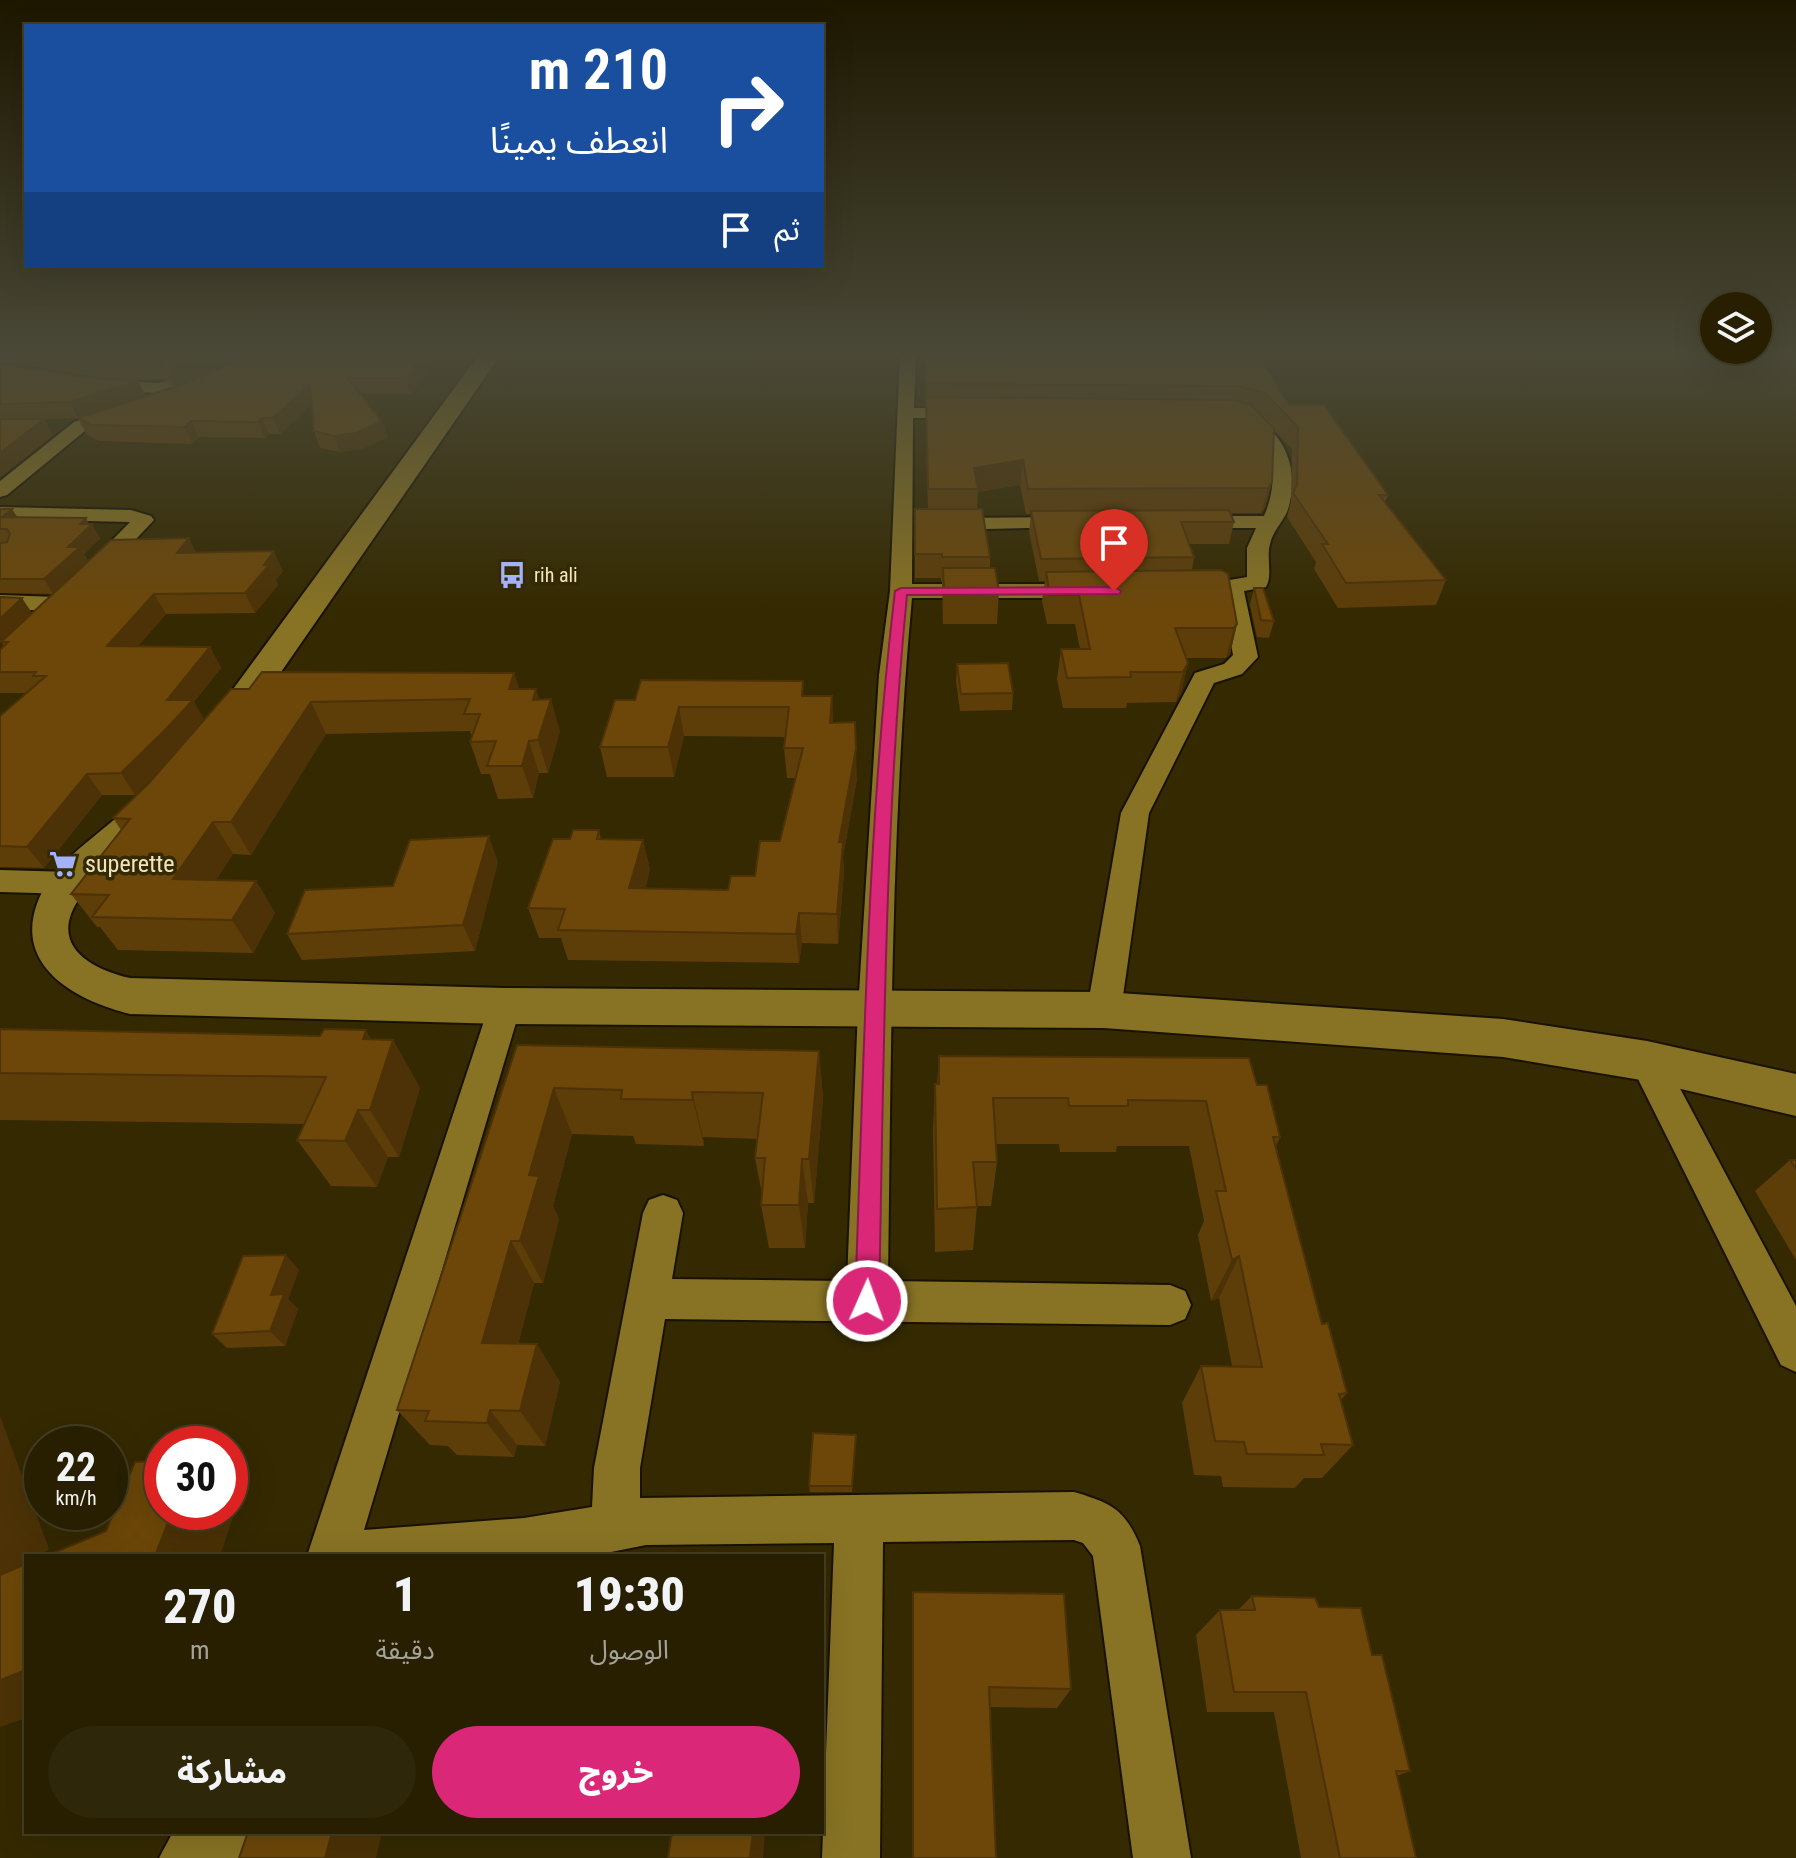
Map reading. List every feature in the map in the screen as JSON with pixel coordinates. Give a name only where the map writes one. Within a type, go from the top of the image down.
[{"type":"street","points":[[0,491],[62,440]]},
{"type":"street","points":[[205,750],[429,440]]},
{"type":"street","points":[[867,1301],[875,1009],[892,675],[901,591],[904,440]]},
{"type":"street","points":[[1104,1010],[1135,813],[1204,678],[1233,669],[1246,657],[1219,587],[1258,582],[1258,545],[1278,508],[1281,451],[1270,440]]},
{"type":"street","points":[[0,470],[23,470]]},
{"type":"street","points":[[0,513],[131,516],[144,520],[142,526],[39,623]]},
{"type":"street","points":[[1164,523],[1272,522]]},
{"type":"street","points":[[902,524],[1087,523]]},
{"type":"street","points":[[901,591],[1106,591]]},
{"type":"street","points":[[0,602],[58,604]]},
{"type":"street","points":[[171,788],[71,883],[49,912],[48,939],[58,965],[102,990],[130,996],[504,1006],[1104,1010],[1503,1038],[1647,1061],[1796,1095]]},
{"type":"street","points":[[0,881],[71,883]]},
{"type":"street","points":[[333,1554],[504,1006]]},
{"type":"street","points":[[1647,1061],[1796,1350]]},
{"type":"street","points":[[615,1528],[617,1468],[650,1299],[663,1213]]},
{"type":"street","points":[[650,1299],[1170,1305]]},
{"type":"street","points":[[371,1554],[524,1542],[646,1521],[1074,1516],[1099,1524],[1116,1546],[1162,1858]]},
{"type":"street","points":[[851,1858],[859,1517]]},
{"type":"street","points":[[188,1858],[208,1834]]},
{"type":"street","points":[[238,1858],[245,1834]]},
{"type":"building","points":[[0,440],[17,440],[0,453]]},
{"type":"building","points":[[927,440],[1274,440],[1272,482],[1268,488],[1028,489],[1023,460],[974,468],[978,489],[928,489]]},
{"type":"building","points":[[1298,440],[1349,440],[1388,495],[1379,495],[1446,580],[1346,583],[1322,544],[1328,544],[1293,493],[1297,485]]},
{"type":"building","points":[[0,509],[12,509],[2,517],[86,518],[80,524],[92,524],[68,547],[80,547],[44,579],[0,579],[0,543],[7,542],[10,534],[7,529],[0,529]]},
{"type":"building","points":[[915,509],[982,509],[990,557],[915,554]]},
{"type":"building","points":[[1229,510],[1234,522],[1181,522],[1194,557],[1041,559],[1031,511]]},
{"type":"building","points":[[189,538],[177,553],[274,551],[264,565],[269,565],[245,593],[154,594],[107,646],[210,647],[167,700],[193,700],[121,773],[87,774],[27,847],[0,846],[0,716],[46,676],[33,676],[36,672],[0,672],[0,650],[8,642],[1,642],[111,540]]},
{"type":"building","points":[[943,568],[995,568],[999,591],[944,591]]},
{"type":"building","points":[[1221,570],[1228,574],[1237,624],[1234,628],[1175,628],[1188,663],[1183,672],[1130,672],[1131,677],[1067,678],[1061,649],[1090,649],[1079,595],[1050,595],[1046,572]]},
{"type":"building","points":[[1254,588],[1263,588],[1274,621],[1261,620]]},
{"type":"building","points":[[0,597],[22,598],[0,619]]},
{"type":"building","points":[[1008,663],[1013,693],[961,694],[957,664]]},
{"type":"building","points":[[262,672],[514,673],[509,689],[536,689],[533,700],[551,699],[538,740],[529,741],[522,766],[487,766],[496,741],[470,742],[480,714],[464,714],[470,699],[311,702],[231,822],[213,822],[173,879],[256,881],[232,920],[92,917],[109,895],[71,894],[130,819],[113,818],[149,783],[231,689],[249,689]]},
{"type":"building","points":[[641,680],[803,681],[802,696],[832,696],[830,723],[855,722],[856,749],[839,842],[843,842],[837,914],[799,913],[796,934],[558,930],[565,909],[528,908],[553,839],[570,839],[573,830],[599,830],[597,839],[643,840],[629,888],[728,890],[731,876],[755,876],[760,841],[780,841],[803,748],[784,748],[789,707],[679,707],[668,747],[600,747],[615,700],[635,700]]},
{"type":"building","points":[[489,836],[463,925],[287,934],[305,890],[393,886],[410,840]]},
{"type":"building","points":[[0,1029],[320,1036],[324,1029],[366,1030],[363,1039],[393,1040],[370,1110],[358,1110],[345,1141],[297,1140],[326,1077],[0,1073]]},
{"type":"building","points":[[517,1045],[819,1051],[809,1159],[802,1159],[799,1205],[761,1205],[765,1158],[755,1158],[763,1093],[692,1092],[693,1100],[621,1099],[622,1090],[554,1088],[529,1175],[539,1176],[520,1241],[511,1241],[482,1343],[537,1344],[520,1411],[490,1410],[487,1423],[425,1421],[429,1411],[397,1410]]},
{"type":"building","points":[[939,1056],[1249,1058],[1257,1085],[1267,1085],[1280,1137],[1273,1137],[1322,1324],[1328,1323],[1347,1393],[1339,1394],[1353,1445],[1321,1444],[1324,1455],[1247,1454],[1244,1442],[1215,1441],[1201,1366],[1262,1367],[1239,1256],[1232,1260],[1216,1191],[1226,1191],[1206,1101],[1128,1100],[1128,1106],[1069,1106],[1068,1098],[993,1098],[997,1162],[973,1162],[977,1207],[937,1209],[935,1084],[939,1084]]},
{"type":"building","points":[[286,1255],[271,1295],[284,1294],[270,1331],[212,1334],[243,1256]]},
{"type":"building","points":[[813,1433],[856,1435],[852,1486],[809,1486]]},
{"type":"building","points":[[135,1462],[144,1462],[144,1530],[165,1530],[156,1554],[51,1554],[106,1530],[128,1530],[128,1479]]},
{"type":"building","points":[[24,1565],[24,1671],[0,1680],[0,1575]]},
{"type":"building","points":[[913,1592],[1064,1594],[1071,1689],[989,1687],[996,1858],[913,1858]]},
{"type":"building","points":[[1252,1596],[1315,1598],[1319,1607],[1361,1608],[1372,1655],[1382,1655],[1410,1771],[1396,1771],[1416,1858],[1340,1858],[1306,1692],[1234,1692],[1220,1610],[1255,1610]]},
{"type":"building","points":[[247,1834],[331,1834],[325,1858],[239,1858]]},
{"type":"building","points":[[672,1834],[753,1834],[750,1858],[668,1858]]},
{"type":"place","name":"rih ali","points":[[512,575]]},
{"type":"place","name":"superette","points":[[63,864]]},
{"type":"route","points":[[867,1301],[875,1009],[892,675],[901,591],[1114,591]]}]
